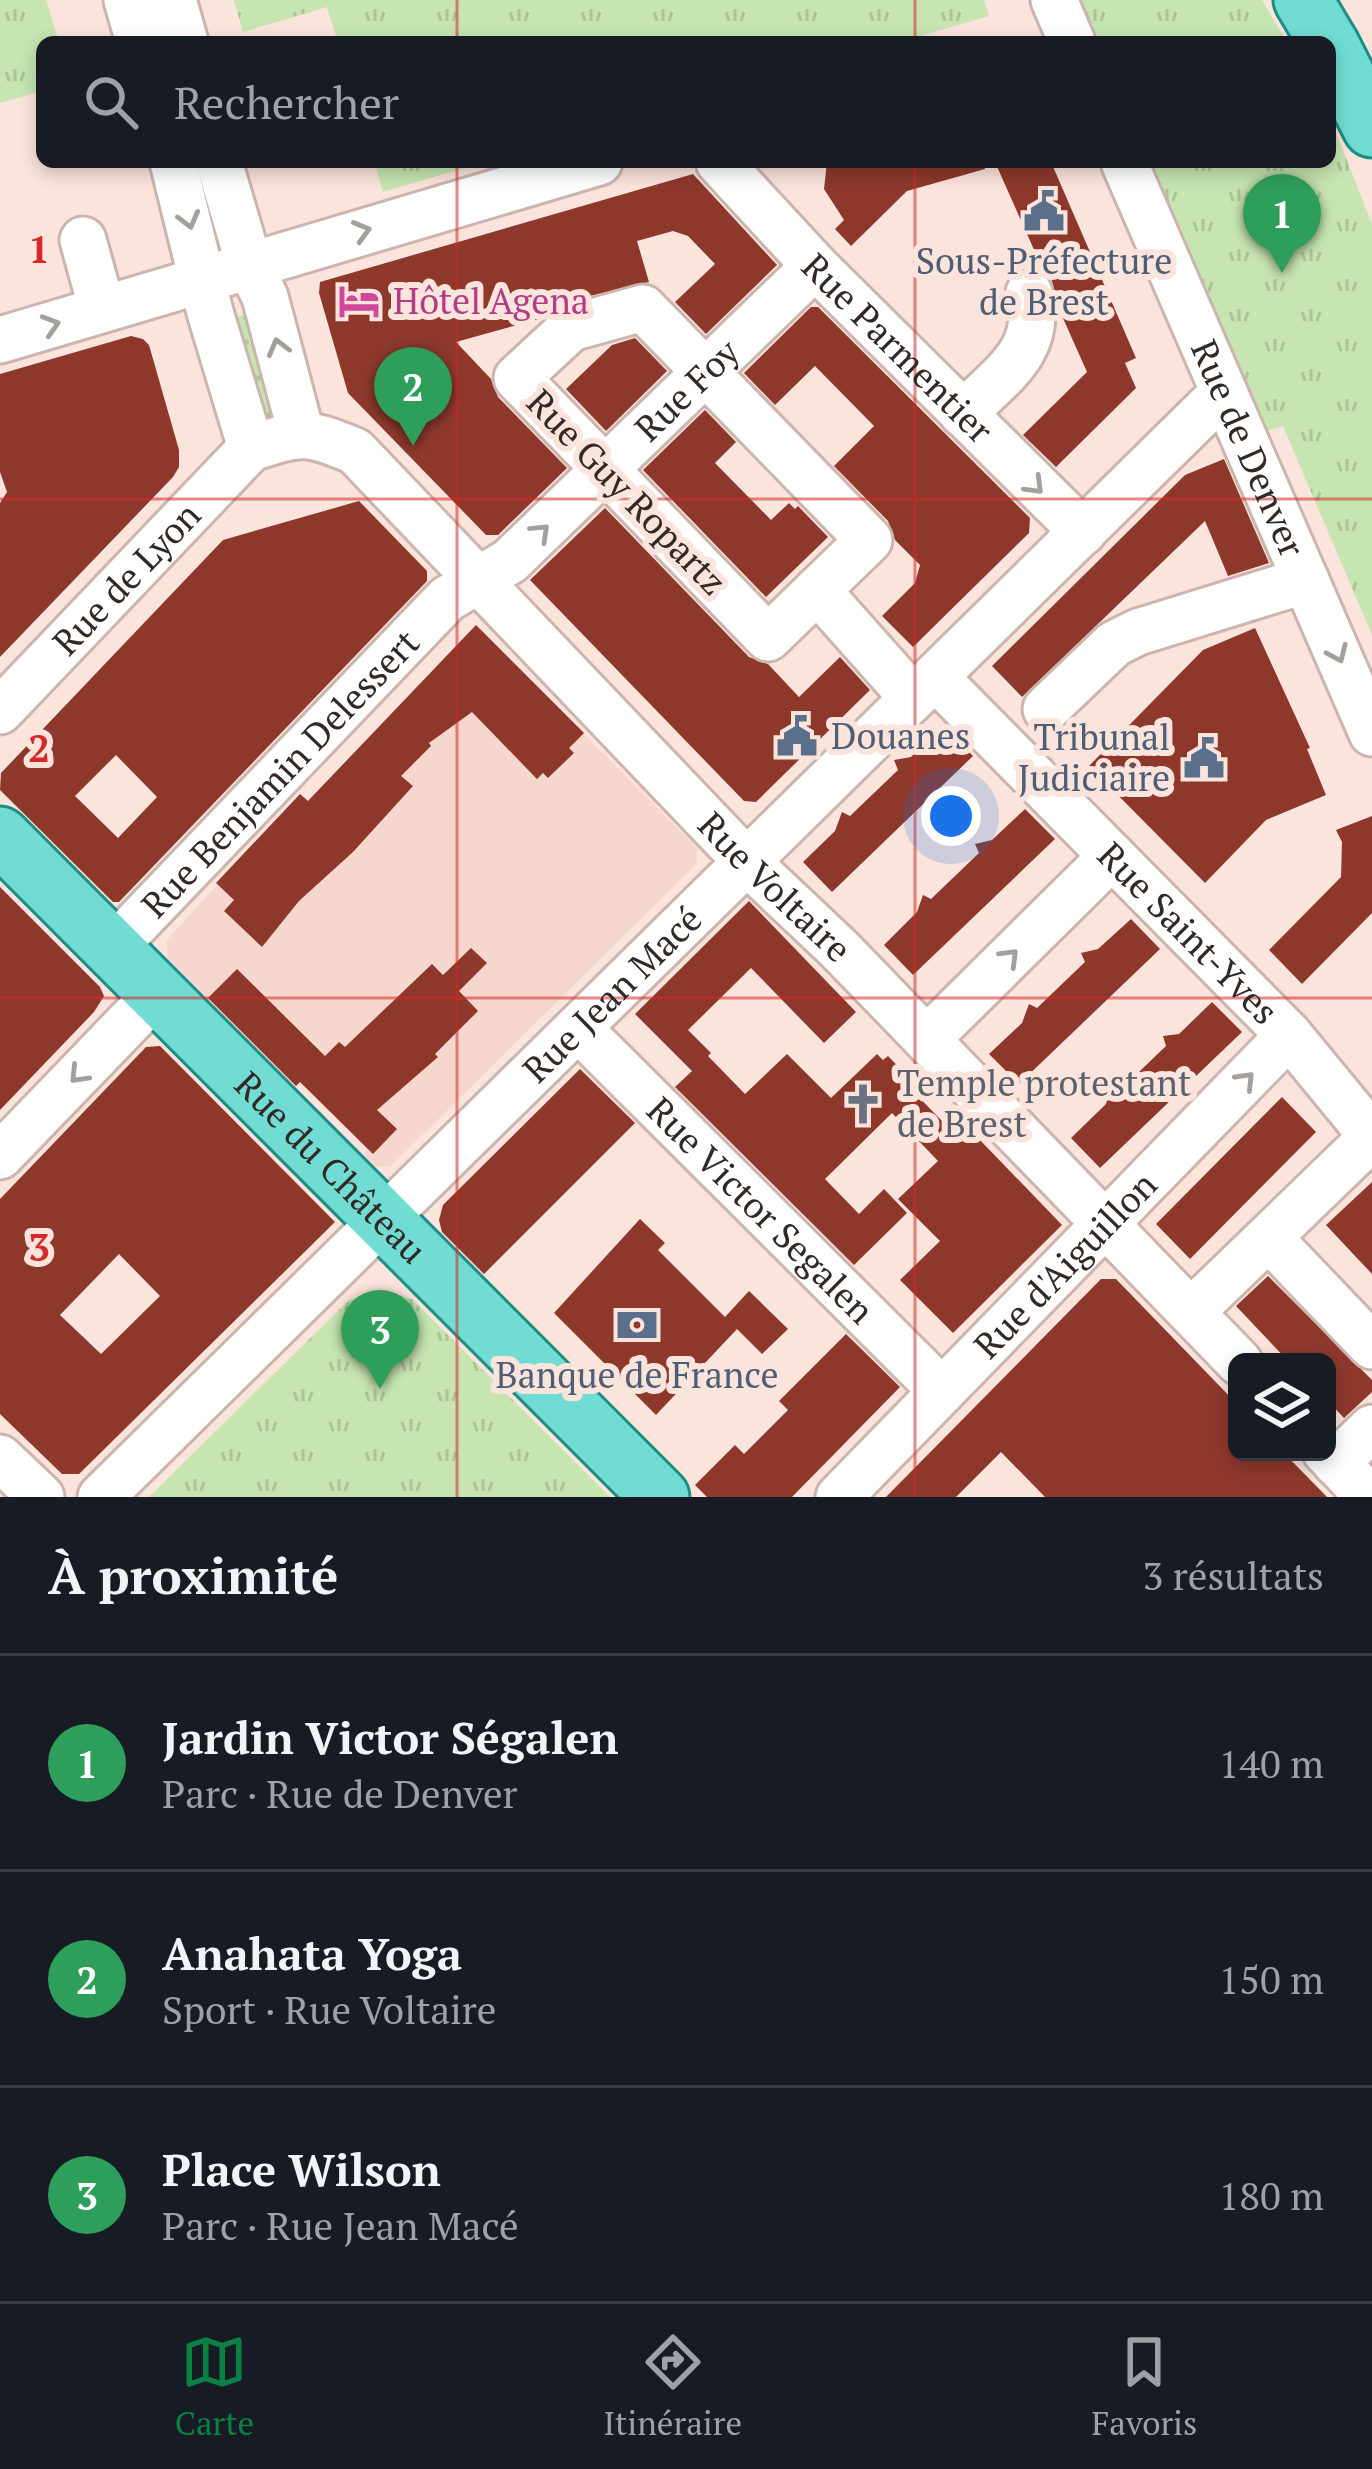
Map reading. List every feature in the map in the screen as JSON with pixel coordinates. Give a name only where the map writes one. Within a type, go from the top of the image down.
[{"type":"main road","points":[[1303,0],[1324,36]]},
{"type":"main road","points":[[1336,58],[1372,128]]},
{"type":"main road","name":"Rue du Château","points":[[0,836],[660,1497]]},
{"type":"street","points":[[127,0],[137,36]]},
{"type":"street","points":[[173,0],[183,36]]},
{"type":"street","points":[[176,168],[228,259],[265,297],[301,433],[250,448],[228,259],[220,168]]},
{"type":"street","points":[[0,340],[102,309],[228,259],[576,168]]},
{"type":"street","name":"Rue Parmentier","points":[[724,168],[815,266],[1083,532]]},
{"type":"street","name":"Rue de Denver","points":[[1127,168],[1372,733]]},
{"type":"street","points":[[83,240],[102,309]]},
{"type":"street","name":"Rue Foy","points":[[463,588],[511,561],[815,266]]},
{"type":"street","points":[[963,414],[1033,335],[1029,293]]},
{"type":"street","name":"Rue Guy Ropartz","points":[[643,308],[706,371],[869,540],[768,638],[517,378],[571,328],[643,308]]},
{"type":"street","name":"Rue Jean Macé","points":[[101,1497],[1224,392]]},
{"type":"street","name":"Rue Voltaire","points":[[301,433],[319,435],[355,452],[463,588],[927,1040],[1231,1353]]},
{"type":"street","name":"Rue de Lyon","points":[[0,711],[250,448]]},
{"type":"street","points":[[1046,710],[1114,644],[1138,632],[1306,580]]},
{"type":"street","name":"Rue Benjamin Delessert","points":[[112,949],[463,588]]},
{"type":"street","points":[[817,590],[924,687]]},
{"type":"street","name":"Rue Saint-Yves","points":[[924,687],[1112,856],[1289,1035],[1372,1137]]},
{"type":"street","points":[[927,1040],[1112,856]]},
{"type":"street","points":[[0,1156],[157,993]]},
{"type":"street","name":"Rue Victor Segalen","points":[[578,1028],[943,1390]]},
{"type":"street","name":"Rue d'Aiguillon","points":[[839,1497],[1289,1035]]},
{"type":"street","points":[[1192,1312],[1372,1137]]},
{"type":"street","points":[[1269,1238],[1372,1346]]},
{"type":"street","points":[[1336,1453],[1372,1428]]},
{"type":"street","points":[[0,1458],[40,1497]]},
{"type":"street","points":[[1335,1461],[1369,1497]]},
{"type":"shaded area","points":[[476,625],[697,848],[697,863],[390,1167],[375,1166],[364,1154],[367,1149],[304,1079],[295,1086],[168,959],[166,941],[300,794],[308,800]]},
{"type":"green space","points":[[0,0],[46,0],[57,36],[36,36],[36,93],[0,103]]},
{"type":"green space","points":[[234,0],[984,0],[989,16],[921,36],[336,36],[327,7],[243,32]]},
{"type":"green space","points":[[1076,0],[1262,0],[1283,36],[1091,36]]},
{"type":"green space","points":[[1336,132],[1372,224],[1372,635],[1283,426],[1259,434],[1147,168],[1336,168]]},
{"type":"green space","points":[[376,168],[465,168],[383,192]]},
{"type":"green space","points":[[261,310],[289,409],[263,427],[227,320]]},
{"type":"green space","points":[[383,1290],[412,1299],[610,1497],[149,1497],[349,1300]]},
{"type":"building","points":[[826,168],[985,169],[907,191],[851,246],[835,229],[844,220],[824,189]]},
{"type":"building","points":[[998,168],[1054,168],[1136,358],[1125,363],[1136,388],[1056,467],[1023,435],[1087,372],[1058,307],[1051,277],[1043,270]]},
{"type":"building","points":[[693,174],[777,265],[706,334],[675,302],[715,264],[688,236],[673,231],[637,241],[649,282],[564,302],[542,318],[456,342],[491,379],[498,397],[567,468],[498,535],[486,535],[348,393],[319,293],[320,282]]},
{"type":"building","points":[[811,307],[818,307],[1030,518],[1029,533],[913,647],[882,616],[915,583],[920,565],[895,540],[888,521],[834,466],[874,426],[815,366],[775,405],[744,373]]},
{"type":"building","points":[[131,336],[149,345],[179,450],[179,467],[0,657],[0,503],[7,492],[0,472],[0,374]]},
{"type":"building","points":[[635,338],[667,371],[606,431],[566,389],[612,345]]},
{"type":"building","points":[[705,410],[736,442],[715,463],[771,520],[789,503],[795,509],[798,506],[828,537],[766,597],[643,470]]},
{"type":"building","points":[[1224,459],[1269,563],[1228,576],[1205,521],[1022,697],[992,666],[1185,475]]},
{"type":"building","points":[[359,501],[427,571],[427,581],[119,902],[113,902],[0,790],[1,773],[223,540]],"holes":[[[116,755],[157,797],[118,838],[75,796]]]},
{"type":"building","points":[[605,508],[749,657],[768,664],[799,697],[840,657],[870,690],[756,802],[744,801],[530,580]]},
{"type":"building","points":[[476,625],[584,733],[569,748],[574,753],[548,778],[543,773],[537,779],[472,712],[429,743],[401,776],[413,786],[353,852],[299,901],[262,947],[224,911],[234,900],[216,883],[300,794],[308,801]]},
{"type":"building","name":"Tribunal Judiciaire","points":[[1255,628],[1310,748],[1326,795],[1266,820],[1205,883],[1089,766],[1203,650]]},
{"type":"building","points":[[943,725],[973,756],[832,892],[803,862],[835,831],[842,812],[850,816],[898,770],[894,760],[911,757]]},
{"type":"building","points":[[1025,809],[1055,839],[913,975],[884,945],[917,912],[923,895],[931,899],[979,853],[975,844],[992,840]]},
{"type":"building","points":[[1372,816],[1372,913],[1302,984],[1269,950],[1341,877],[1342,842],[1336,830]]},
{"type":"building","points":[[0,887],[104,996],[0,1110]]},
{"type":"building","points":[[749,901],[856,1012],[824,1043],[751,968],[688,1030],[711,1053],[708,1056],[745,1094],[787,1054],[831,1098],[877,1054],[883,1060],[888,1056],[911,1080],[907,1085],[942,1121],[952,1111],[1062,1225],[953,1333],[900,1280],[940,1241],[898,1199],[938,1161],[892,1113],[825,1179],[859,1214],[884,1189],[907,1213],[854,1265],[675,1087],[692,1071],[635,1014]]},
{"type":"building","points":[[1131,919],[1160,949],[1019,1084],[989,1054],[1022,1023],[1029,1004],[1037,1008],[1085,962],[1081,953],[1098,949]]},
{"type":"building","points":[[471,948],[487,963],[459,991],[478,1011],[435,1054],[438,1057],[377,1110],[397,1129],[373,1154],[208,998],[237,969],[325,1056],[339,1042],[345,1047],[432,964],[443,975]]},
{"type":"building","points":[[1212,1002],[1242,1032],[1100,1168],[1071,1138],[1106,1104],[1109,1089],[1118,1092],[1166,1046],[1163,1036],[1179,1034]]},
{"type":"building","points":[[160,1046],[335,1222],[79,1474],[62,1474],[0,1414],[0,1199],[146,1047]],"holes":[[[119,1254],[160,1296],[101,1354],[60,1315]]]},
{"type":"building","points":[[580,1069],[635,1123],[484,1274],[442,1232],[443,1205]]},
{"type":"building","points":[[1282,1097],[1316,1132],[1190,1259],[1156,1224]]},
{"type":"building","points":[[1372,1182],[1372,1274],[1326,1225]]},
{"type":"building","name":"Banque de France","points":[[640,1219],[665,1243],[658,1250],[725,1317],[749,1291],[788,1329],[762,1354],[737,1329],[656,1415],[554,1313]]},
{"type":"building","points":[[1268,1276],[1372,1380],[1372,1392],[1344,1418],[1336,1410],[1336,1353],[1280,1353],[1236,1306]]},
{"type":"building","points":[[1101,1279],[1116,1279],[1228,1395],[1228,1461],[1292,1461],[1327,1497],[1045,1497],[1001,1452],[956,1497],[886,1497]]},
{"type":"building","points":[[846,1334],[900,1387],[792,1497],[707,1497],[695,1485],[735,1445],[744,1454],[788,1410],[779,1401]]},
{"type":"place","name":"Sous-Préfecture de Brest","points":[[1044,211]]},
{"type":"place","name":"Jardin Victor Ségalen","points":[[1282,273]]},
{"type":"place","name":"Hôtel Agena","points":[[359,301]]},
{"type":"place","name":"Anahata Yoga","points":[[413,446]]},
{"type":"place","name":"Douanes","points":[[797,736]]},
{"type":"place","name":"Tribunal Judiciaire","points":[[1204,758]]},
{"type":"place","name":"Temple protestant de Brest","points":[[863,1104]]},
{"type":"place","name":"Banque de France","points":[[637,1325]]},
{"type":"place","name":"Place Wilson","points":[[380,1389]]}]
